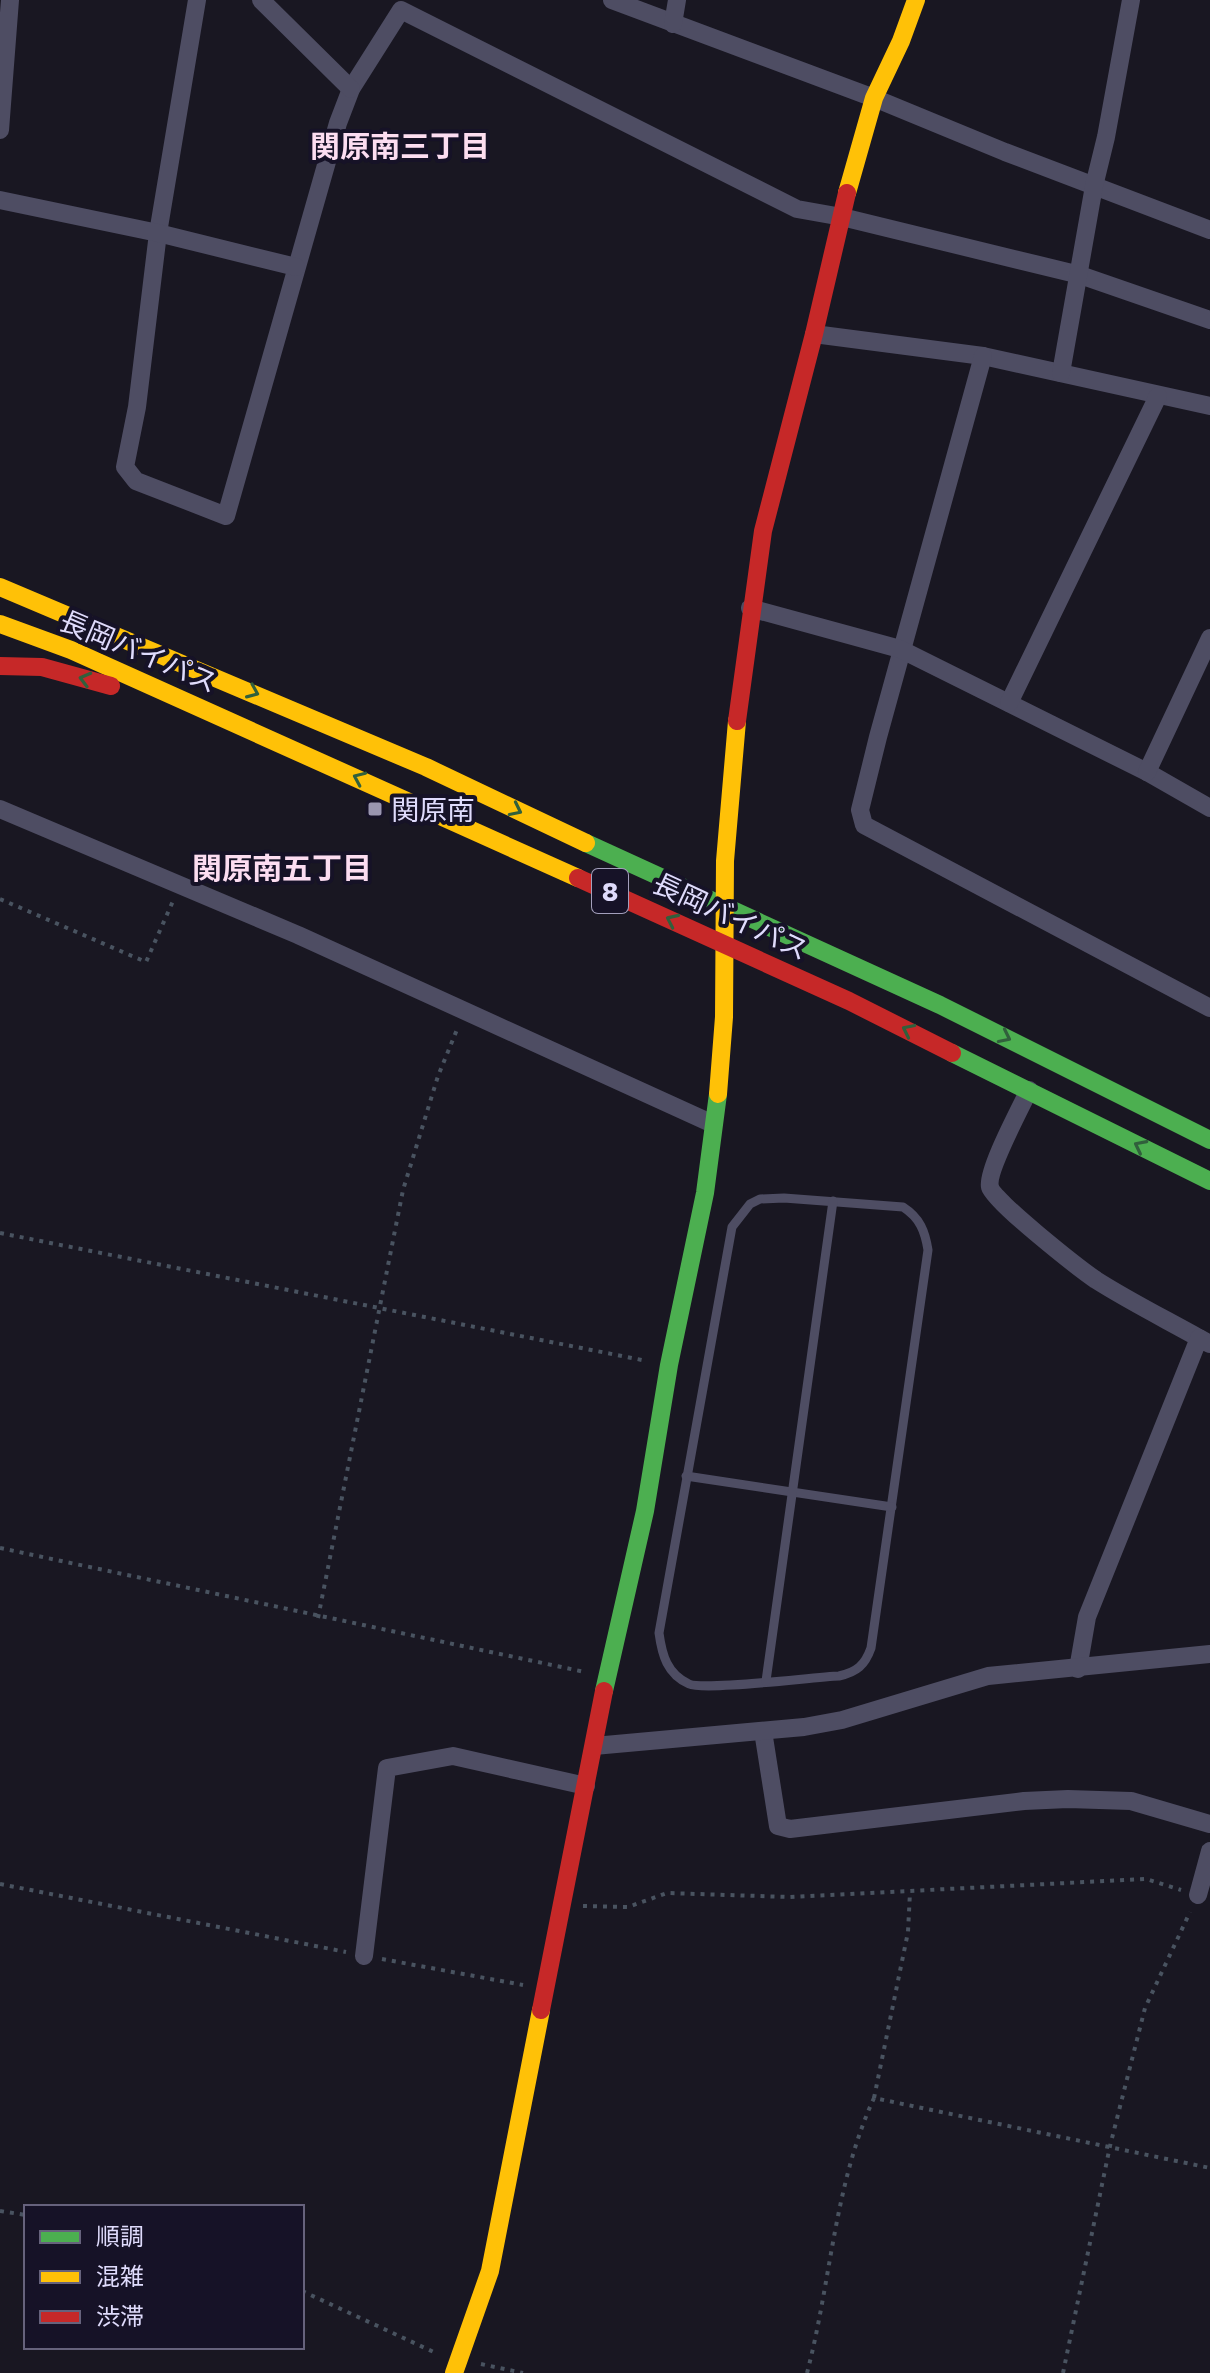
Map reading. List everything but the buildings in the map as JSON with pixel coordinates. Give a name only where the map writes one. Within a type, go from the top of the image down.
[{"type":"main road","points":[[456,2366],[490,2271],[607,1677],[645,1511],[669,1365],[705,1193],[723,1032],[725,861],[735,744],[750,608],[763,531],[853,167],[874,98],[916,0]]},
{"type":"main road","name":"長岡バイパス","points":[[0,587],[426,767],[940,1005],[1210,1140]]},
{"type":"main road","name":"長岡バイパス","points":[[0,624],[71,650],[849,1001],[1210,1181]]},
{"type":"main road","points":[[0,666],[22,664],[42,667],[214,714]]},
{"type":"street","points":[[0,130],[10,0]]},
{"type":"street","points":[[197,0],[158,233],[137,407],[125,467],[136,481],[226,516],[338,123],[351,89],[401,10],[797,209],[842,217],[1080,275],[1210,320]]},
{"type":"street","points":[[261,0],[351,89]]},
{"type":"street","points":[[612,0],[874,98],[1210,230]]},
{"type":"street","points":[[673,24],[677,0]]},
{"type":"street","points":[[1061,373],[1131,0]]},
{"type":"street","points":[[0,200],[158,233],[296,267]]},
{"type":"street","points":[[814,334],[983,356],[1210,406]]},
{"type":"street","points":[[983,356],[900,649],[860,810],[864,825],[1210,1008]]},
{"type":"street","points":[[1009,703],[1158,396]]},
{"type":"street","points":[[750,608],[900,649],[1147,772],[1210,808]]},
{"type":"street","points":[[1147,772],[1210,638]]},
{"type":"street","points":[[0,809],[180,884],[466,1010],[713,1124]]},
{"type":"street","points":[[1029,1090],[995,1162],[990,1190],[1005,1207],[1094,1278],[1204,1341],[1087,1617],[1078,1669]]},
{"type":"street","points":[[594,1746],[763,1731],[842,1720],[988,1676],[1210,1654]]},
{"type":"street","points":[[763,1731],[778,1826],[790,1829],[1024,1801],[1068,1799],[1131,1801],[1210,1824]]},
{"type":"street","points":[[364,1956],[387,1768],[453,1756],[586,1786]]},
{"type":"street","points":[[1198,1895],[1210,1851]]},
{"type":"lane","points":[[784,1198],[903,1207],[913,1213],[926,1234],[928,1250],[871,1648],[866,1662],[850,1674],[839,1676],[693,1686],[670,1670],[661,1652],[659,1633],[686,1476],[732,1227],[741,1213],[760,1199],[784,1198]]},
{"type":"lane","points":[[766,1681],[833,1201]]},
{"type":"lane","points":[[686,1476],[892,1507]]},
{"type":"path","points":[[0,899],[146,962],[180,884]]},
{"type":"path","points":[[318,1618],[403,1190],[438,1076],[466,1010]]},
{"type":"path","points":[[0,1233],[669,1365]]},
{"type":"path","points":[[0,1548],[607,1677]]},
{"type":"path","points":[[563,1903],[628,1907],[667,1893],[789,1897],[1146,1879],[1198,1895],[1145,2008],[1110,2146],[1063,2373]]},
{"type":"path","points":[[0,1884],[545,1989]]},
{"type":"path","points":[[807,2373],[839,2210],[858,2133],[874,2098],[908,1932],[910,1892]]},
{"type":"path","points":[[874,2098],[1210,2168]]},
{"type":"path","points":[[0,2211],[24,2215]]},
{"type":"path","points":[[304,2292],[456,2366],[523,2373]]},
{"type":"traffic: fast","points":[[586,843],[940,1005],[1210,1140]]},
{"type":"traffic: fast","points":[[952,1053],[1210,1181]]},
{"type":"traffic: fast","points":[[604,1691],[645,1511],[669,1365],[705,1193],[718,1094]]},
{"type":"traffic: slow","points":[[847,193],[874,98],[916,0]]},
{"type":"traffic: slow","points":[[0,587],[426,767],[586,843]]},
{"type":"traffic: slow","points":[[0,624],[71,650],[578,878]]},
{"type":"traffic: slow","points":[[718,1094],[724,1017],[725,861],[737,721]]},
{"type":"traffic: slow","points":[[454,2373],[490,2271],[541,2010]]},
{"type":"traffic: jam","points":[[737,721],[763,531],[847,193]]},
{"type":"traffic: jam","points":[[0,666],[42,667],[111,686]]},
{"type":"traffic: jam","points":[[578,878],[849,1001],[952,1053]]},
{"type":"traffic: jam","points":[[541,2010],[604,1691]]},
{"type":"place","name":"関原南","points":[[375,809]]},
{"type":"district","name":"関原南三丁目","points":[[400,146]]},
{"type":"district","name":"関原南五丁目","points":[[282,868]]}]
